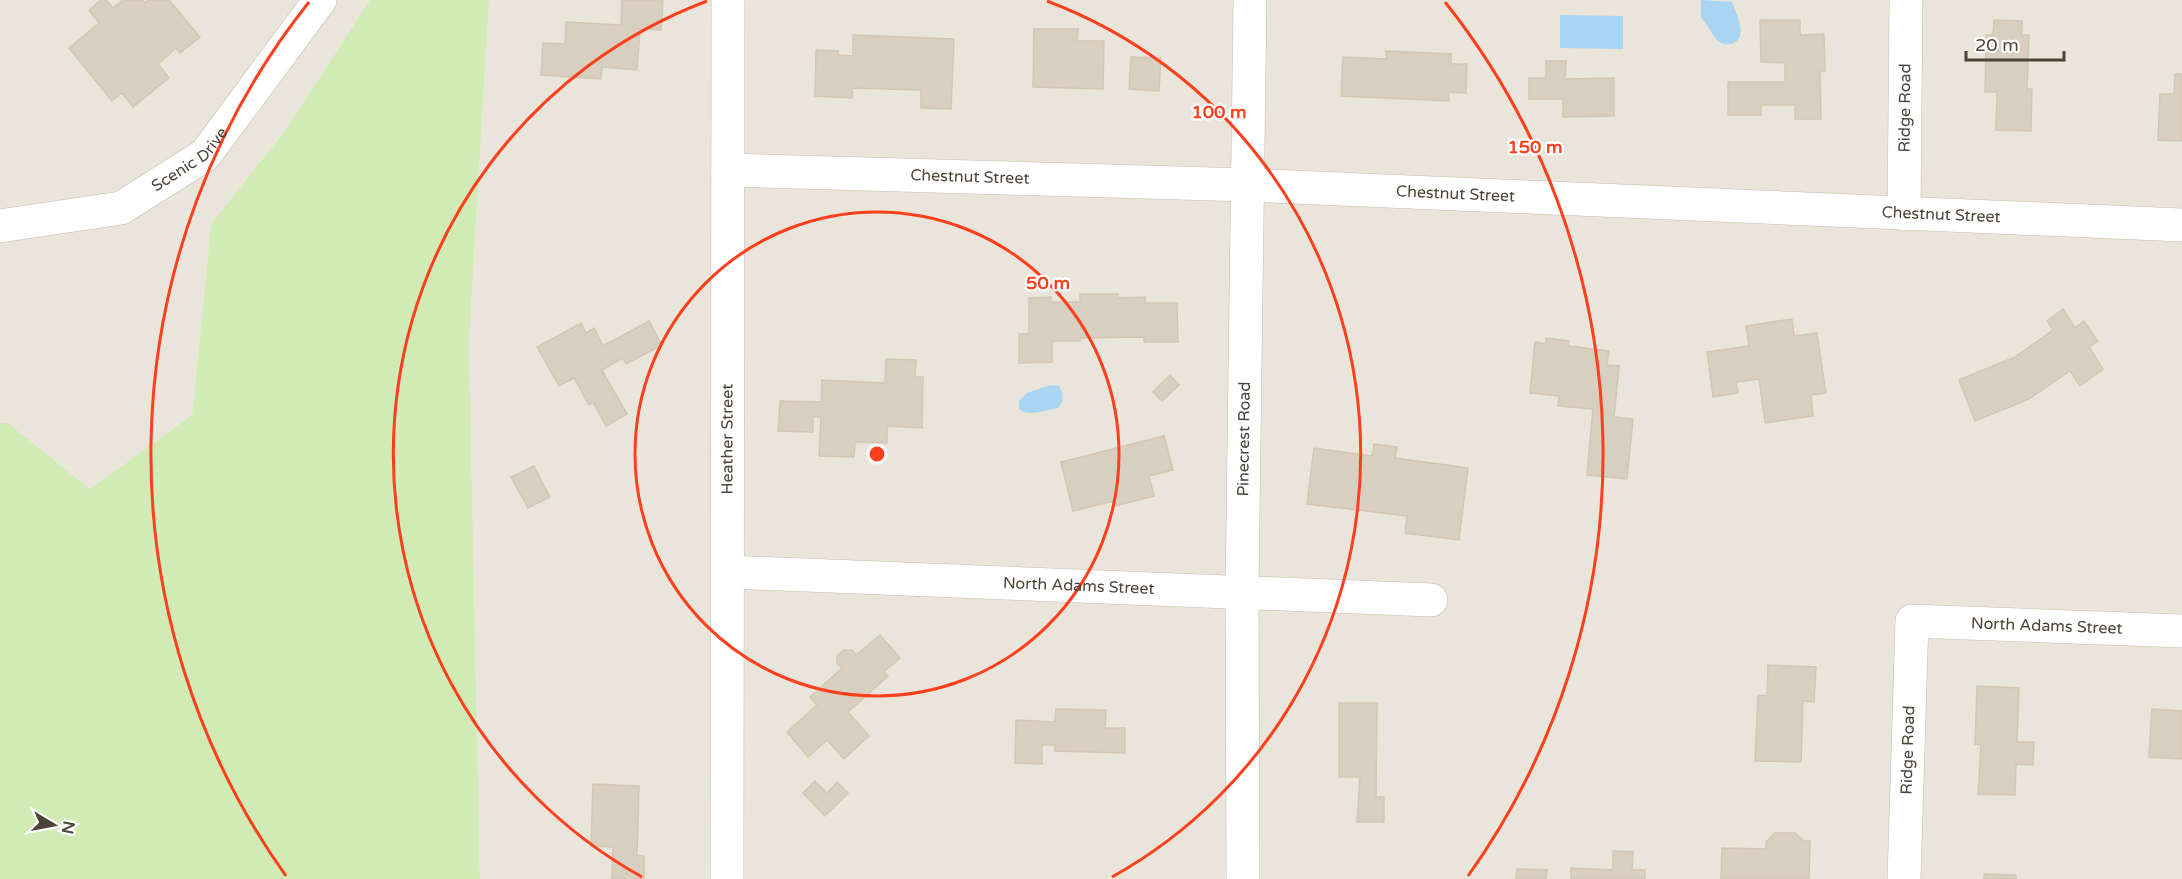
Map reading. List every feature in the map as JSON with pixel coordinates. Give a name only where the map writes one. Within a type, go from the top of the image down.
[{"type":"street","name":"Scenic Drive","points":[[0,226],[121,208],[205,155],[320,0]]},
{"type":"street","name":"Heather Street","points":[[727,879],[729,0]]},
{"type":"street","name":"Pinecrest Road","points":[[1243,879],[1242,591],[1250,0]]},
{"type":"street","name":"Ridge Road","points":[[1904,214],[1906,0]]},
{"type":"street","name":"Chestnut Street","points":[[728,170],[1247,185],[2182,225]]},
{"type":"street","name":"North Adams Street","points":[[728,572],[1431,600]]},
{"type":"street","name":"Ridge Road","points":[[1904,879],[1912,621]]},
{"type":"street","name":"North Adams Street","points":[[1912,621],[2182,631]]},
{"type":"shaded area","points":[[0,0],[370,0],[284,132],[211,224],[192,415],[90,489],[8,423],[0,423]]},
{"type":"shaded area","points":[[489,0],[2182,0],[2182,879],[480,879],[469,343]]},
{"type":"green space","points":[[370,0],[489,0],[469,343],[480,879],[0,879],[0,423],[8,423],[90,489],[192,415],[211,224],[284,132]]},
{"type":"water","points":[[1701,0],[1732,2],[1741,32],[1737,41],[1726,44],[1716,38],[1701,18]]},
{"type":"water","points":[[1560,15],[1623,16],[1623,49],[1560,48]]},
{"type":"water","points":[[1050,385],[1059,386],[1062,392],[1063,397],[1058,408],[1033,413],[1019,409],[1019,401],[1027,393]]},
{"type":"building","points":[[101,0],[106,0],[113,8],[123,0],[143,0],[145,3],[148,0],[169,0],[200,37],[180,53],[176,48],[158,64],[169,78],[133,107],[122,93],[112,101],[69,48],[99,23],[89,10]]},
{"type":"building","points":[[622,0],[663,0],[661,30],[640,29],[637,70],[602,67],[601,79],[541,75],[543,43],[565,44],[566,22],[621,25]]},
{"type":"building","points":[[1760,20],[1800,20],[1800,35],[1824,34],[1825,71],[1820,71],[1821,119],[1795,119],[1795,105],[1761,105],[1761,115],[1728,115],[1728,82],[1785,82],[1785,63],[1761,62]]},
{"type":"building","points":[[1994,20],[2022,21],[2022,35],[2029,35],[2027,89],[2032,89],[2031,131],[1996,130],[1997,92],[1985,92],[1986,35],[1993,35]]},
{"type":"building","points":[[1034,29],[1078,29],[1077,41],[1104,41],[1103,89],[1033,87]]},
{"type":"building","points":[[853,35],[954,39],[951,109],[921,108],[921,90],[853,88],[852,98],[815,96],[816,50],[838,51],[838,55],[853,56]]},
{"type":"building","points":[[1386,51],[1451,54],[1451,64],[1467,64],[1466,93],[1449,92],[1449,101],[1341,96],[1343,57],[1386,59]]},
{"type":"building","points":[[1131,57],[1161,58],[1159,91],[1129,89]]},
{"type":"building","points":[[1546,61],[1566,61],[1565,79],[1614,78],[1614,116],[1563,117],[1563,99],[1529,99],[1529,78],[1546,78]]},
{"type":"building","points":[[2175,74],[2182,74],[2182,141],[2158,140],[2160,94],[2174,94]]},
{"type":"building","points":[[1080,294],[1118,294],[1118,298],[1145,297],[1145,303],[1177,303],[1178,342],[1144,342],[1144,337],[1052,341],[1052,362],[1019,363],[1019,334],[1029,334],[1029,298],[1051,297],[1051,302],[1080,302]]},
{"type":"building","points":[[2063,309],[2075,328],[2084,321],[2098,341],[2089,347],[2103,369],[2080,386],[2070,371],[2029,399],[1975,421],[1959,380],[2015,357],[2053,330],[2047,321]]},
{"type":"building","points":[[1792,319],[1794,336],[1817,333],[1826,393],[1811,395],[1813,416],[1765,423],[1759,379],[1736,382],[1738,393],[1713,397],[1707,352],[1749,346],[1746,326]]},
{"type":"building","points":[[649,321],[662,345],[626,364],[623,358],[602,370],[627,414],[606,426],[593,402],[589,405],[574,378],[559,386],[537,347],[581,323],[586,333],[594,328],[603,346]]},
{"type":"building","points":[[1546,338],[1569,341],[1568,346],[1609,351],[1607,365],[1619,366],[1614,417],[1633,419],[1627,479],[1587,475],[1593,409],[1558,406],[1559,396],[1530,393],[1535,342],[1546,344]]},
{"type":"building","points":[[886,359],[916,360],[915,377],[923,377],[922,428],[887,426],[887,443],[855,442],[854,457],[819,456],[821,417],[813,417],[813,432],[778,431],[780,401],[821,402],[822,380],[885,383]]},
{"type":"building","points":[[1170,375],[1179,385],[1162,401],[1153,392]]},
{"type":"building","points":[[1164,436],[1173,470],[1149,476],[1154,496],[1115,506],[1114,501],[1073,511],[1061,462]]},
{"type":"building","points":[[1374,444],[1397,447],[1395,458],[1468,468],[1459,540],[1405,533],[1407,516],[1307,504],[1314,448],[1372,456]]},
{"type":"building","points":[[534,466],[550,497],[528,508],[511,477]]},
{"type":"building","points":[[880,635],[900,658],[884,672],[888,676],[848,712],[869,736],[844,759],[827,740],[808,757],[787,732],[817,705],[810,697],[842,668],[837,664],[837,656],[844,650],[852,650],[856,655]]},
{"type":"building","points":[[1768,665],[1816,667],[1814,702],[1803,701],[1801,762],[1755,761],[1758,695],[1767,696]]},
{"type":"building","points":[[1977,686],[2019,688],[2017,742],[2034,742],[2033,765],[2016,764],[2015,795],[1978,794],[1981,745],[1975,744]]},
{"type":"building","points":[[1339,703],[1377,703],[1376,797],[1384,797],[1384,822],[1357,822],[1360,777],[1339,777]]},
{"type":"building","points":[[1056,709],[1106,710],[1105,728],[1125,728],[1125,753],[1055,751],[1055,745],[1042,745],[1042,764],[1015,763],[1016,720],[1055,722]]},
{"type":"building","points":[[2152,709],[2182,711],[2182,759],[2149,757]]},
{"type":"building","points":[[815,781],[827,793],[837,782],[848,793],[825,816],[803,793]]},
{"type":"building","points":[[593,784],[639,786],[637,856],[644,856],[644,879],[612,879],[613,847],[591,846]]},
{"type":"building","points":[[1775,833],[1795,833],[1804,841],[1810,841],[1809,879],[1721,879],[1722,848],[1766,849],[1766,842]]},
{"type":"building","points":[[1613,851],[1633,852],[1632,870],[1645,870],[1645,879],[1571,879],[1571,868],[1613,870]]},
{"type":"building","points":[[1517,869],[1547,870],[1546,879],[1516,879]]},
{"type":"building","points":[[1984,874],[2016,875],[2016,879],[1984,879]]}]
